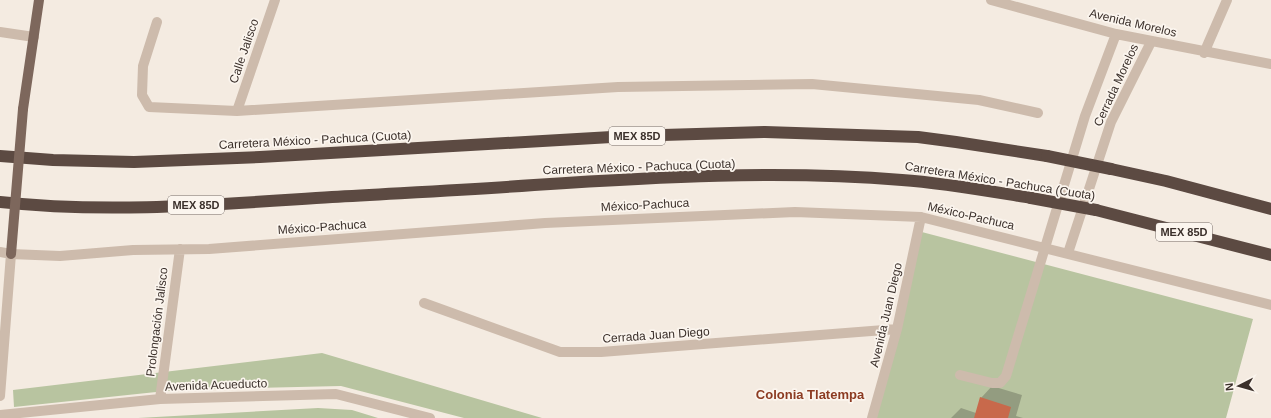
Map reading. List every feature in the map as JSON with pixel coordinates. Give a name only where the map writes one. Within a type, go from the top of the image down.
[{"type":"highway","name":"Carretera México - Pachuca (Cuota)","points":[[0,156],[53,160],[134,162],[276,156],[629,136],[764,132],[918,137],[1047,156],[1111,169],[1166,181],[1271,209]]},
{"type":"highway","name":"Carretera México - Pachuca (Cuota)","points":[[0,202],[71,208],[186,205],[620,180],[755,176],[818,176],[900,179],[938,183],[1096,210],[1271,255]]},
{"type":"main road","points":[[11,254],[23,109],[39,0]]},
{"type":"street","name":"Calle Jalisco","points":[[237,111],[276,0]]},
{"type":"street","name":"Avenida Morelos","points":[[991,0],[1116,34],[1204,53],[1271,64]]},
{"type":"street","points":[[1204,53],[1227,0]]},
{"type":"street","points":[[157,22],[143,66],[142,95],[149,107],[237,111],[618,87],[812,84],[979,100],[1038,113]]},
{"type":"street","points":[[0,32],[34,37]]},
{"type":"street","name":"Cerrada Morelos","points":[[960,375],[992,384],[1000,383],[1006,376],[1085,116],[1116,34]]},
{"type":"street","name":"Cerrada Morelos","points":[[1068,253],[1111,122],[1151,42]]},
{"type":"street","name":"México-Pachuca","points":[[0,252],[11,254],[60,256],[180,248],[209,249],[545,223],[787,212],[921,217],[1271,305]]},
{"type":"street","name":"Avenida Juan Diego","points":[[872,418],[875,412],[897,329],[921,217]]},
{"type":"street","name":"Prolongación Jalisco","points":[[160,400],[180,248]]},
{"type":"street","points":[[0,396],[11,254]]},
{"type":"street","name":"Cerrada Juan Diego","points":[[424,303],[560,352],[601,352],[897,329]]},
{"type":"street","name":"Avenida Acueducto","points":[[0,416],[160,400],[336,394],[430,418]]},
{"type":"green space","points":[[918,231],[1253,319],[1226,418],[871,418]]},
{"type":"green space","points":[[322,353],[542,418],[464,418],[341,386],[175,390],[14,407],[13,390]]},
{"type":"green space","points":[[318,408],[352,410],[378,418],[138,418]]},
{"type":"building","points":[[980,397],[1011,407],[1008,418],[974,418]]},
{"type":"district","name":"Colonia Tlatempa","points":[[810,394]]}]
